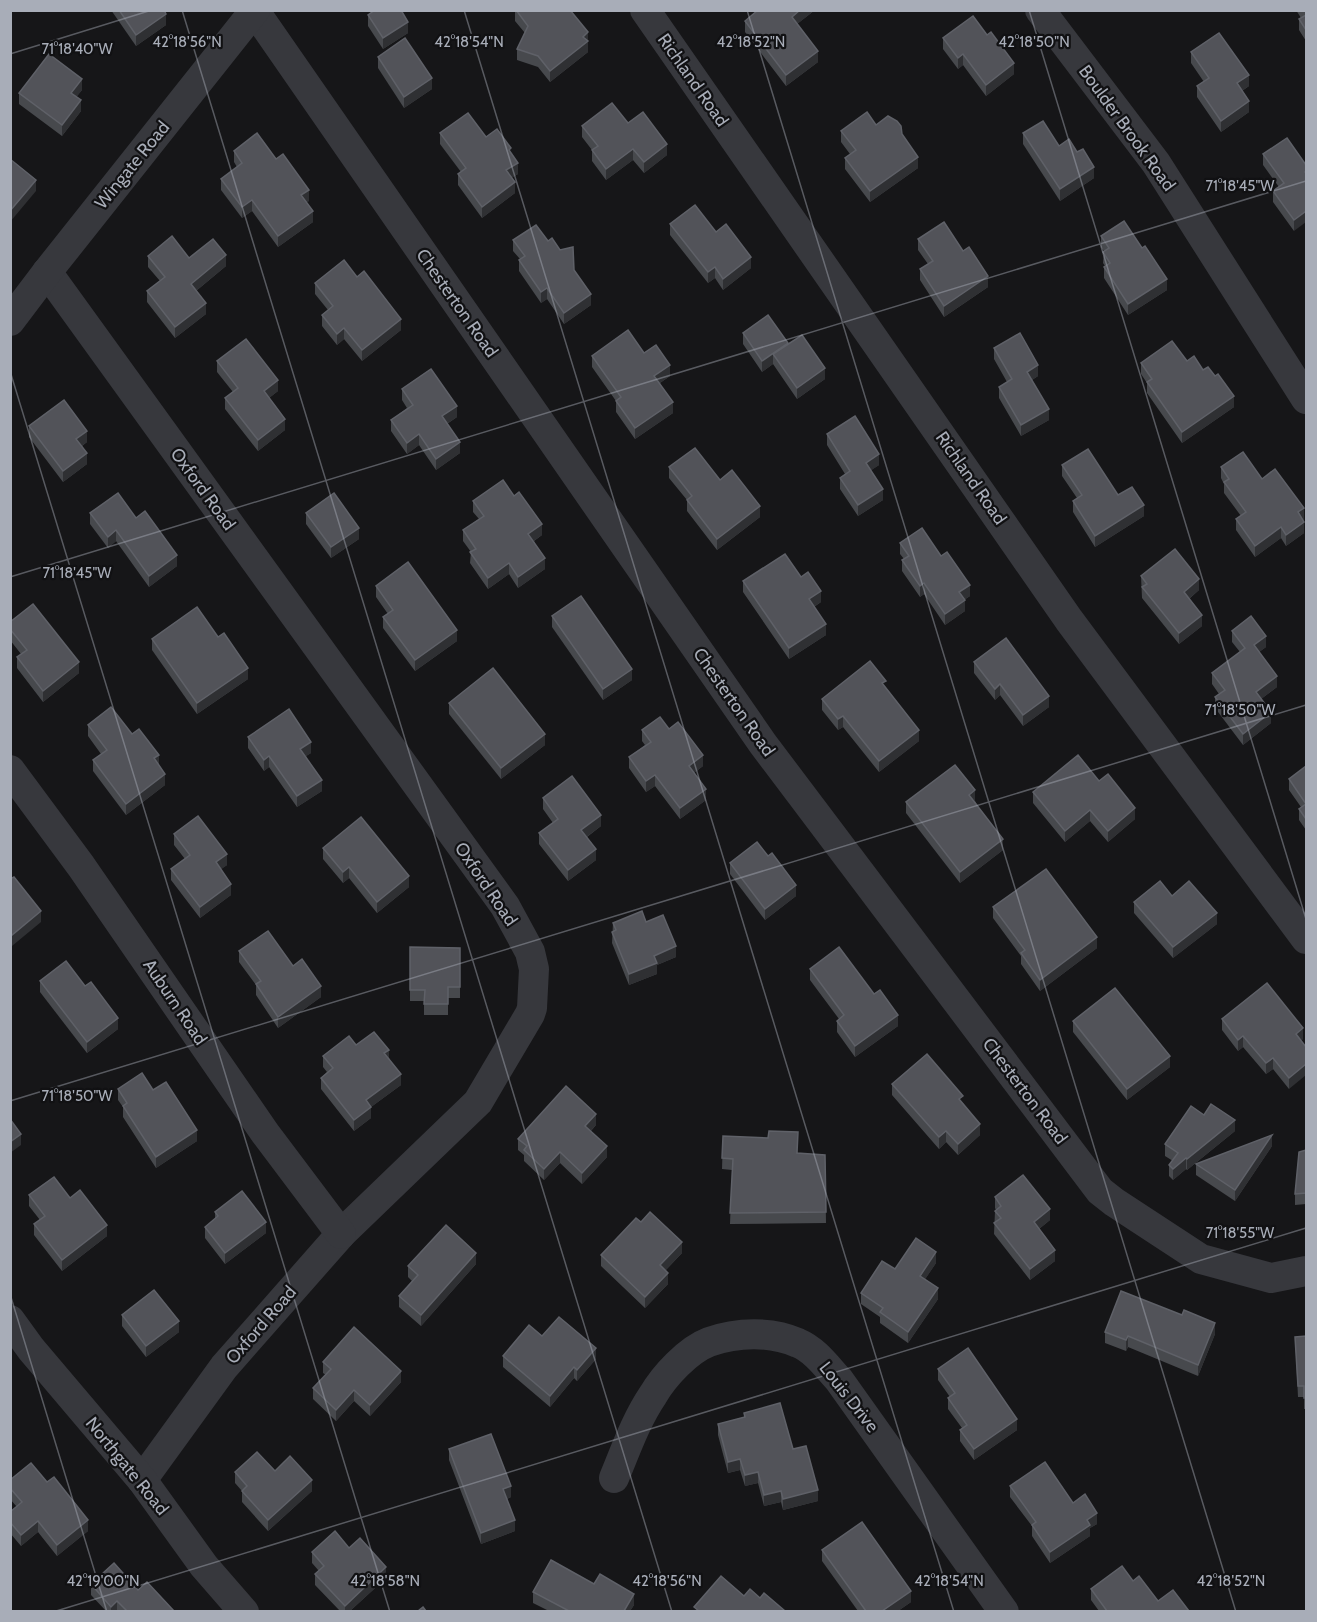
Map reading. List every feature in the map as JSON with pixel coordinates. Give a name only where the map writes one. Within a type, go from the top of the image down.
[{"type":"street","name":"Richland Road","points":[[645,10],[1069,620],[1306,939]]},
{"type":"street","name":"Boulder Brook Road","points":[[1040,10],[1156,163],[1306,399]]},
{"type":"street","name":"Wingate Road","points":[[10,321],[254,11]]},
{"type":"street","name":"Chesterton Road","points":[[254,11],[763,744],[1100,1191],[1201,1259],[1271,1278],[1306,1271]]},
{"type":"street","name":"Oxford Road","points":[[47,272],[505,906],[530,952],[534,969],[530,1014],[478,1102],[341,1234],[224,1367],[142,1480]]},
{"type":"street","name":"Auburn Road","points":[[10,770],[81,866],[265,1133],[341,1234]]},
{"type":"street","name":"Northgate Road","points":[[10,1320],[31,1349],[142,1480],[204,1566],[244,1611]]},
{"type":"street","name":"Louis Drive","points":[[614,1478],[639,1419],[654,1393],[673,1369],[689,1354],[707,1343],[731,1336],[754,1334],[777,1336],[800,1344],[820,1359],[839,1380],[1004,1611]]},
{"type":"building","points":[[119,10],[164,10],[166,14],[136,35]]},
{"type":"building","points":[[375,10],[401,10],[408,22],[383,38],[368,15]]},
{"type":"building","points":[[516,10],[570,10],[588,32],[583,37],[588,41],[550,71],[538,56],[517,49],[528,26]]},
{"type":"building","points":[[758,10],[800,10],[792,17],[818,51],[786,75],[745,21]]},
{"type":"building","points":[[1306,15],[1306,30],[1299,19]]},
{"type":"building","points":[[973,16],[987,35],[991,32],[1014,63],[986,85],[963,54],[958,58],[943,38]]},
{"type":"building","points":[[1219,33],[1249,75],[1237,83],[1249,101],[1221,121],[1197,86],[1209,78],[1191,52]]},
{"type":"building","points":[[405,38],[432,78],[404,97],[378,57]]},
{"type":"building","points":[[49,54],[82,79],[71,93],[81,100],[62,125],[19,93]]},
{"type":"building","points":[[612,103],[628,123],[643,112],[667,144],[644,162],[633,149],[606,169],[592,150],[598,146],[582,126]]},
{"type":"building","points":[[867,112],[876,125],[888,116],[897,121],[901,126],[902,134],[918,157],[870,191],[845,158],[856,150],[841,131]]},
{"type":"building","points":[[468,113],[486,137],[497,129],[511,148],[509,150],[518,163],[506,170],[515,182],[482,207],[458,174],[466,168],[440,133]]},
{"type":"building","points":[[1043,121],[1059,146],[1069,139],[1077,152],[1083,149],[1094,167],[1060,189],[1023,133]]},
{"type":"building","points":[[257,133],[276,159],[283,154],[309,190],[301,195],[313,211],[278,236],[252,200],[242,207],[221,179],[242,163],[234,151]]},
{"type":"building","points":[[1287,138],[1306,165],[1306,211],[1294,220],[1273,191],[1284,183],[1263,154]]},
{"type":"building","points":[[10,159],[36,180],[10,211]]},
{"type":"building","points":[[695,205],[716,232],[726,224],[751,257],[723,279],[715,267],[708,272],[670,224]]},
{"type":"building","points":[[1124,221],[1142,248],[1145,246],[1167,279],[1128,304],[1104,267],[1110,263],[1103,252],[1109,248],[1101,236]]},
{"type":"building","points":[[944,222],[963,251],[969,247],[988,276],[944,306],[920,269],[933,261],[918,239]]},
{"type":"building","points":[[536,225],[548,241],[552,238],[560,250],[573,247],[574,270],[591,294],[564,313],[547,288],[541,292],[519,260],[525,256],[513,240]]},
{"type":"building","points":[[172,236],[189,258],[213,239],[226,255],[191,284],[206,303],[175,327],[147,291],[165,277],[148,256]]},
{"type":"building","points":[[344,260],[357,277],[364,271],[401,319],[362,350],[344,328],[337,334],[322,315],[333,306],[315,283]]},
{"type":"building","points":[[768,315],[788,343],[762,361],[743,333]]},
{"type":"building","points":[[628,330],[644,353],[656,345],[670,365],[654,376],[673,402],[635,428],[616,401],[621,397],[592,356]]},
{"type":"building","points":[[1020,333],[1038,365],[1027,372],[1049,409],[1021,425],[999,387],[1012,379],[994,348]]},
{"type":"building","points":[[802,335],[825,368],[797,388],[773,354]]},
{"type":"building","points":[[246,339],[278,380],[264,391],[285,419],[258,440],[225,398],[238,388],[217,361]]},
{"type":"building","points":[[1172,341],[1187,361],[1194,356],[1203,370],[1208,367],[1215,376],[1218,374],[1234,396],[1182,432],[1147,382],[1152,379],[1141,363]]},
{"type":"building","points":[[431,369],[457,406],[442,416],[460,442],[436,459],[419,434],[407,443],[391,420],[413,405],[402,389]]},
{"type":"building","points":[[64,400],[87,431],[76,439],[87,453],[63,471],[29,426]]},
{"type":"building","points":[[855,416],[879,454],[866,463],[883,489],[858,505],[840,478],[850,471],[827,434]]},
{"type":"building","points":[[695,448],[720,480],[732,470],[760,506],[717,539],[687,500],[692,496],[669,467]]},
{"type":"building","points":[[1088,449],[1118,495],[1132,487],[1144,505],[1095,536],[1073,501],[1082,495],[1062,465]]},
{"type":"building","points":[[1243,452],[1262,479],[1275,469],[1304,508],[1298,512],[1304,522],[1286,535],[1281,527],[1255,546],[1236,519],[1246,512],[1224,482],[1229,479],[1221,467]]},
{"type":"building","points":[[503,480],[514,496],[519,492],[542,524],[528,534],[545,558],[518,577],[509,563],[488,578],[470,552],[476,549],[463,530],[484,516],[473,501]]},
{"type":"building","points":[[118,493],[136,518],[145,511],[177,555],[149,576],[116,530],[108,537],[90,513]]},
{"type":"building","points":[[334,493],[359,528],[331,547],[306,513]]},
{"type":"building","points":[[922,528],[941,556],[947,552],[970,585],[959,592],[965,600],[945,614],[924,583],[920,586],[902,560],[909,556],[900,543]]},
{"type":"building","points":[[1175,549],[1199,579],[1184,592],[1202,615],[1179,633],[1142,587],[1147,584],[1141,576]]},
{"type":"building","points":[[785,554],[801,577],[808,572],[821,591],[809,599],[826,624],[789,648],[743,581]]},
{"type":"building","points":[[408,562],[457,630],[415,660],[383,617],[393,610],[376,586]]},
{"type":"building","points":[[581,596],[632,669],[603,689],[552,616]]},
{"type":"building","points":[[33,604],[79,662],[43,691],[17,657],[27,650],[10,629],[10,622]]},
{"type":"building","points":[[197,607],[218,637],[224,633],[248,668],[197,703],[152,639]]},
{"type":"building","points":[[1251,616],[1266,636],[1254,645],[1277,676],[1256,692],[1271,712],[1243,734],[1215,697],[1225,690],[1212,673],[1245,648],[1232,631]]},
{"type":"building","points":[[1006,638],[1049,696],[1023,715],[1000,684],[995,689],[974,662]]},
{"type":"building","points":[[870,661],[886,681],[882,683],[919,730],[879,761],[843,716],[838,719],[822,699]]},
{"type":"building","points":[[493,668],[545,734],[501,768],[449,703]]},
{"type":"building","points":[[111,707],[132,734],[139,729],[159,755],[154,758],[165,774],[126,804],[93,760],[107,750],[88,725]]},
{"type":"building","points":[[289,709],[311,742],[300,749],[322,780],[297,796],[269,756],[264,760],[248,737]]},
{"type":"building","points":[[660,717],[669,729],[678,722],[703,755],[689,766],[706,789],[680,808],[655,775],[646,781],[629,757],[651,742],[642,730]]},
{"type":"building","points":[[1078,755],[1099,781],[1108,774],[1135,808],[1108,831],[1090,810],[1065,831],[1033,792]]},
{"type":"building","points":[[955,765],[975,790],[969,795],[1003,839],[960,872],[906,802]]},
{"type":"building","points":[[1306,766],[1306,804],[1289,779]]},
{"type":"building","points":[[572,776],[601,815],[581,830],[596,849],[568,870],[539,833],[558,819],[543,798]]},
{"type":"building","points":[[1306,804],[1306,819],[1299,809]]},
{"type":"building","points":[[198,816],[227,854],[216,862],[231,884],[200,907],[171,869],[190,855],[174,834]]},
{"type":"building","points":[[361,817],[409,876],[377,902],[349,867],[343,872],[323,848]]},
{"type":"building","points":[[757,842],[768,856],[772,853],[796,885],[765,909],[730,863]]},
{"type":"building","points":[[1046,869],[1097,937],[1040,980],[1021,953],[1025,950],[993,907]]},
{"type":"building","points":[[14,877],[41,911],[12,935],[10,934],[10,879]]},
{"type":"building","points":[[1160,881],[1172,896],[1189,881],[1217,913],[1173,947],[1134,902]]},
{"type":"building","points":[[642,911],[646,922],[663,915],[676,946],[654,956],[657,963],[629,974],[612,932],[616,930],[613,923]]},
{"type":"building","points":[[268,931],[293,966],[302,959],[321,986],[278,1017],[256,984],[261,981],[239,951]]},
{"type":"building","points":[[410,947],[460,948],[460,987],[448,987],[448,1004],[424,1004],[425,990],[410,990]]},
{"type":"building","points":[[839,947],[874,994],[880,990],[898,1015],[855,1046],[837,1021],[844,1015],[810,969]]},
{"type":"building","points":[[66,961],[85,986],[91,982],[118,1018],[87,1042],[40,981]]},
{"type":"building","points":[[1267,983],[1303,1028],[1296,1034],[1306,1047],[1306,1064],[1289,1078],[1273,1058],[1266,1063],[1243,1036],[1238,1040],[1222,1019]]},
{"type":"building","points":[[1115,988],[1170,1056],[1127,1089],[1073,1021]]},
{"type":"building","points":[[374,1032],[389,1050],[384,1053],[401,1074],[366,1100],[371,1107],[354,1120],[321,1078],[333,1068],[323,1056],[349,1036],[356,1045]]},
{"type":"building","points":[[927,1054],[963,1096],[959,1099],[980,1124],[958,1144],[946,1131],[939,1137],[892,1084]]},
{"type":"building","points":[[142,1073],[153,1090],[166,1082],[197,1130],[156,1157],[123,1106],[127,1103],[118,1089]]},
{"type":"building","points":[[566,1086],[596,1114],[585,1126],[607,1146],[582,1173],[560,1152],[544,1169],[524,1150],[527,1146],[518,1139]]},
{"type":"building","points":[[1211,1104],[1235,1120],[1173,1169],[1169,1165],[1178,1153],[1165,1144],[1191,1106],[1204,1115]]},
{"type":"building","points":[[10,1119],[21,1134],[10,1142]]},
{"type":"building","points":[[769,1131],[798,1132],[797,1153],[825,1155],[826,1212],[730,1213],[733,1159],[722,1158],[723,1136],[768,1138]]},
{"type":"building","points":[[1272,1135],[1235,1190],[1196,1164]]},
{"type":"building","points":[[1306,1150],[1306,1193],[1295,1194],[1299,1152]]},
{"type":"building","points":[[1023,1175],[1050,1209],[1034,1222],[1055,1250],[1030,1269],[994,1223],[1001,1218],[995,1211],[1001,1206],[995,1197]]},
{"type":"building","points":[[54,1177],[70,1198],[80,1190],[107,1225],[62,1260],[34,1224],[45,1216],[29,1195]]},
{"type":"building","points":[[242,1191],[266,1222],[225,1253],[205,1227],[218,1216],[215,1212]]},
{"type":"building","points":[[650,1212],[682,1242],[660,1265],[668,1273],[645,1297],[601,1255],[636,1218],[641,1222]]},
{"type":"building","points":[[446,1225],[476,1253],[421,1315],[399,1296],[418,1275],[408,1266]]},
{"type":"building","points":[[916,1238],[936,1252],[920,1276],[938,1288],[908,1332],[880,1312],[883,1308],[861,1293],[882,1261],[895,1269]]},
{"type":"building","points":[[154,1290],[179,1321],[146,1346],[122,1315]]},
{"type":"building","points":[[1121,1291],[1182,1315],[1184,1310],[1215,1323],[1198,1365],[1128,1336],[1126,1340],[1105,1332]]},
{"type":"building","points":[[559,1317],[596,1348],[577,1370],[574,1367],[550,1396],[503,1356],[529,1325],[542,1336]]},
{"type":"building","points":[[354,1327],[401,1371],[370,1405],[354,1390],[336,1410],[313,1388],[331,1369],[323,1362]]},
{"type":"building","points":[[1306,1336],[1306,1398],[1304,1398],[1304,1386],[1298,1386],[1295,1337]]},
{"type":"building","points":[[968,1348],[1017,1419],[974,1449],[960,1430],[967,1425],[948,1398],[955,1393],[938,1369]]},
{"type":"building","points":[[780,1403],[793,1449],[806,1446],[818,1490],[783,1499],[781,1491],[764,1495],[758,1472],[745,1475],[740,1459],[728,1462],[718,1424],[745,1417],[744,1413]]},
{"type":"building","points":[[491,1434],[511,1486],[503,1489],[515,1520],[481,1533],[449,1449]]},
{"type":"building","points":[[257,1452],[275,1471],[290,1456],[312,1480],[268,1520],[242,1491],[247,1486],[235,1472]]},
{"type":"building","points":[[1045,1462],[1073,1503],[1085,1494],[1097,1513],[1087,1520],[1090,1525],[1050,1552],[1032,1525],[1036,1522],[1010,1486]]},
{"type":"building","points":[[31,1463],[47,1482],[54,1477],[88,1520],[57,1545],[38,1521],[21,1535],[10,1522],[10,1512],[22,1502],[10,1488],[10,1480]]},
{"type":"building","points":[[862,1522],[911,1591],[882,1611],[866,1611],[822,1550]]},
{"type":"building","points":[[335,1531],[349,1548],[360,1538],[386,1567],[345,1606],[315,1574],[324,1566],[312,1552]]},
{"type":"building","points":[[551,1560],[594,1584],[600,1574],[634,1594],[624,1611],[569,1611],[533,1592]]},
{"type":"building","points":[[114,1563],[138,1590],[147,1582],[174,1611],[127,1611],[117,1601],[111,1607],[91,1584]]},
{"type":"building","points":[[1122,1566],[1133,1581],[1139,1576],[1158,1601],[1173,1590],[1189,1611],[1107,1611],[1091,1589]]},
{"type":"building","points":[[721,1576],[744,1596],[750,1589],[760,1598],[764,1593],[785,1611],[699,1611],[694,1607]]}]
